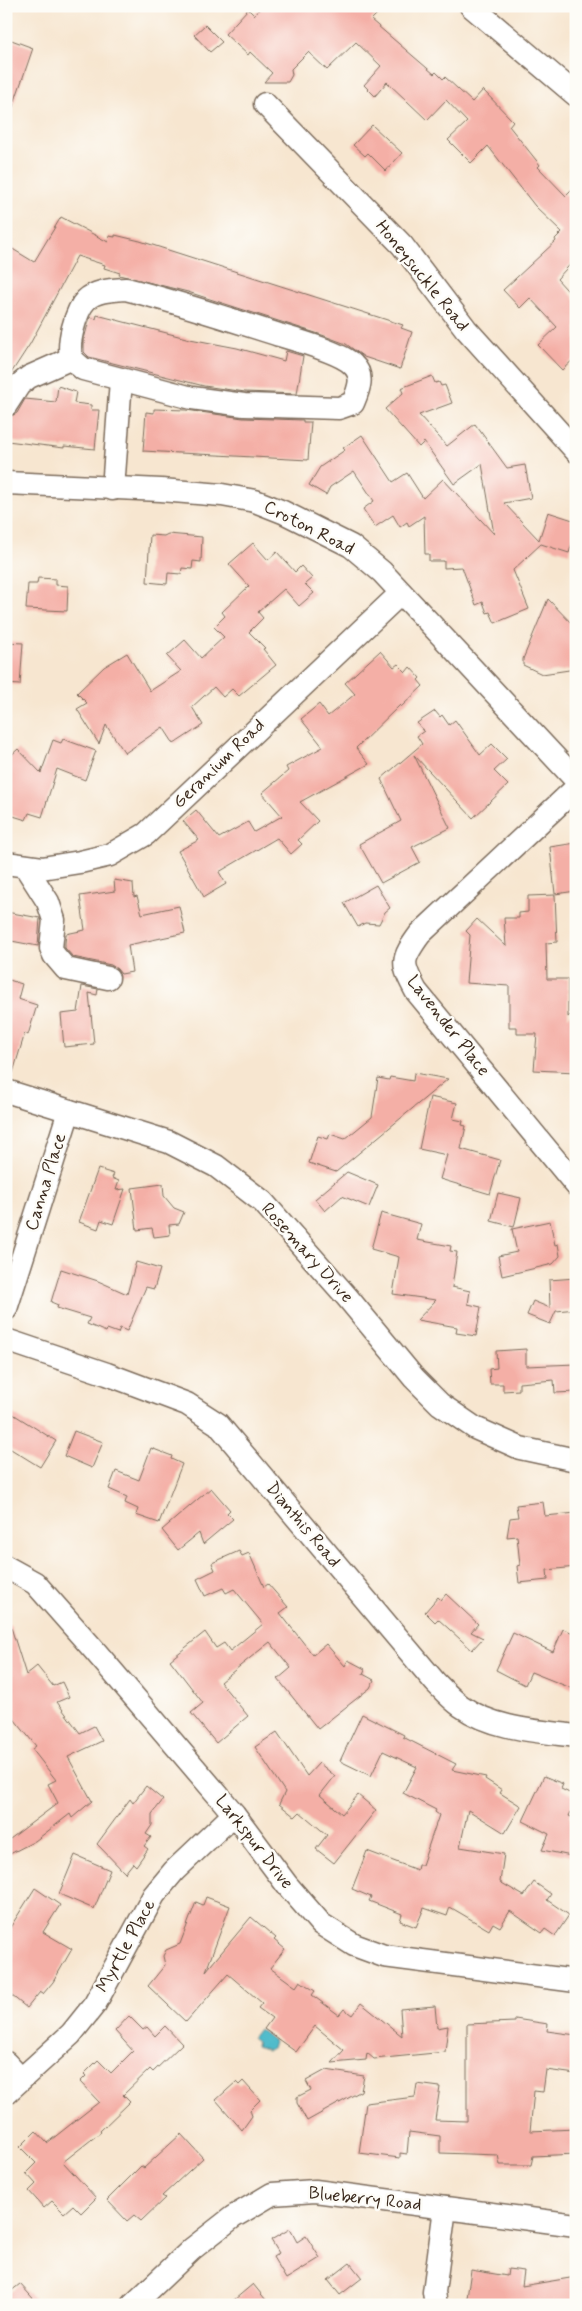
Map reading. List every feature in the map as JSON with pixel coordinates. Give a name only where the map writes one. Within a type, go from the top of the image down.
[{"type":"street","points":[[471,6],[576,95]]},
{"type":"street","name":"Honeysuckle Road","points":[[265,104],[402,246],[466,329],[576,451]]},
{"type":"street","points":[[126,289],[167,299],[322,348],[353,364],[358,374],[360,388],[353,403],[339,408],[244,405],[192,398],[129,382],[83,369],[72,358],[71,345],[75,317],[87,299],[103,291],[126,289]]},
{"type":"street","points":[[6,405],[19,385],[28,377],[72,358]]},
{"type":"street","points":[[121,489],[129,382]]},
{"type":"street","name":"Croton Road","points":[[6,484],[222,495],[255,501],[283,512],[350,546],[382,572],[576,780]]},
{"type":"street","name":"Geranium Road","points":[[16,864],[42,868],[110,855],[146,834],[401,593]]},
{"type":"street","name":"Lavender Place","points":[[576,788],[420,934],[407,951],[404,970],[416,991],[576,1185]]},
{"type":"street","points":[[16,864],[48,902],[54,920],[50,948],[54,955],[66,969],[108,978]]},
{"type":"street","name":"Rosemary Drive","points":[[6,1091],[68,1112],[169,1142],[216,1166],[263,1202],[414,1378],[440,1404],[475,1428],[520,1448],[576,1460]]},
{"type":"street","name":"Canna Place","points":[[6,1309],[68,1112]]},
{"type":"street","name":"Dianthis Road","points":[[6,1340],[107,1374],[187,1404],[218,1424],[435,1682],[460,1705],[483,1718],[514,1727],[576,1736]]},
{"type":"street","name":"Larkspur Drive","points":[[6,1567],[34,1584],[95,1651],[234,1814],[287,1885],[321,1924],[354,1945],[384,1956],[576,1981]]},
{"type":"street","name":"Myrtle Place","points":[[11,2078],[71,2034],[95,2004],[154,1895],[174,1871],[234,1814]]},
{"type":"street","name":"Blueberry Road","points":[[133,2305],[192,2249],[232,2218],[272,2194],[315,2191],[576,2226]]},
{"type":"street","points":[[436,2305],[434,2292],[445,2208]]},
{"type":"water","points":[[259,2029],[274,2041],[272,2048],[267,2050],[256,2046],[257,2042],[252,2038]]},
{"type":"building","points":[[262,6],[370,6],[377,14],[371,20],[434,74],[436,72],[443,79],[445,77],[472,102],[483,90],[513,121],[509,126],[540,165],[538,167],[566,196],[576,186],[576,258],[557,279],[576,300],[576,357],[562,370],[538,345],[557,327],[530,298],[520,308],[503,290],[556,241],[555,239],[562,232],[535,206],[488,146],[471,163],[448,140],[467,122],[446,100],[427,120],[387,82],[375,96],[364,85],[381,66],[356,42],[327,70],[308,52],[291,69],[292,75],[288,82],[264,82],[272,73],[250,52],[248,55],[225,34],[248,9],[254,15]]},
{"type":"building","points":[[205,25],[222,42],[210,52],[194,35]]},
{"type":"building","points":[[6,38],[33,48],[9,118],[6,118]]},
{"type":"building","points":[[372,125],[402,153],[386,171],[368,153],[365,156],[353,145]]},
{"type":"building","points":[[61,217],[108,242],[109,236],[115,237],[115,235],[140,241],[403,325],[401,328],[412,332],[400,369],[364,357],[346,344],[322,335],[188,292],[119,275],[120,273],[104,268],[105,265],[77,256],[30,344],[6,381],[6,245],[34,262]]},
{"type":"building","points":[[97,315],[284,361],[286,351],[303,356],[297,394],[245,392],[204,386],[89,357],[84,352],[84,339],[90,317],[96,319]]},
{"type":"building","points":[[432,376],[435,383],[439,382],[441,386],[445,385],[452,403],[419,415],[447,446],[475,424],[507,468],[525,465],[531,498],[504,503],[539,540],[548,512],[576,521],[576,531],[569,553],[541,544],[513,570],[529,609],[495,623],[490,612],[487,613],[483,602],[476,605],[462,567],[444,568],[444,561],[429,561],[429,554],[425,554],[424,516],[409,526],[407,522],[400,527],[393,515],[375,527],[363,509],[374,501],[354,471],[330,487],[326,495],[309,485],[320,467],[345,450],[343,448],[362,435],[393,482],[407,473],[423,498],[443,479],[494,534],[482,464],[454,484],[424,442],[419,447],[385,409],[403,393],[401,388]]},
{"type":"building","points":[[58,386],[76,392],[74,403],[91,405],[91,410],[99,410],[95,449],[64,446],[64,448],[7,441],[9,417],[17,413],[25,399],[56,402]]},
{"type":"building","points":[[154,409],[186,410],[243,418],[303,420],[303,422],[311,422],[308,460],[143,451],[146,412],[154,413]]},
{"type":"building","points":[[168,534],[202,537],[201,562],[193,561],[192,569],[182,568],[181,574],[168,573],[167,584],[147,582],[150,535],[164,536]]},
{"type":"building","points":[[253,543],[268,560],[277,552],[295,572],[301,566],[312,578],[305,584],[314,593],[299,606],[284,589],[258,612],[263,618],[249,632],[265,648],[263,649],[276,665],[239,696],[232,689],[223,697],[214,687],[192,707],[203,725],[174,744],[163,727],[125,753],[106,725],[99,744],[77,709],[87,703],[77,693],[104,667],[127,653],[150,691],[181,671],[167,656],[185,640],[201,658],[224,637],[214,627],[225,616],[222,612],[249,586],[229,564]]},
{"type":"building","points":[[38,578],[56,579],[56,585],[68,586],[67,611],[26,609],[28,584],[37,584]]},
{"type":"building","points":[[548,599],[576,628],[576,669],[542,674],[523,665],[523,659]]},
{"type":"building","points":[[6,642],[23,643],[20,685],[6,684]]},
{"type":"building","points":[[380,651],[394,667],[398,664],[406,672],[410,667],[420,678],[418,680],[423,686],[401,707],[400,705],[356,748],[369,764],[300,802],[318,821],[298,840],[302,844],[291,854],[277,838],[219,872],[226,884],[204,897],[178,851],[199,840],[183,821],[196,810],[219,838],[248,822],[254,832],[282,816],[262,793],[288,771],[286,767],[323,747],[301,719],[319,704],[328,716],[355,694],[345,683]]},
{"type":"building","points":[[435,711],[440,717],[442,715],[449,725],[455,720],[480,755],[492,744],[507,759],[494,771],[508,785],[473,818],[414,755],[450,828],[412,847],[420,862],[381,883],[359,844],[401,821],[381,779],[422,744],[417,736],[424,731],[417,723]]},
{"type":"building","points":[[63,739],[96,751],[85,780],[57,769],[42,817],[29,813],[26,820],[10,815],[11,811],[6,809],[6,760],[18,749],[41,773],[53,740],[61,743]]},
{"type":"building","points":[[576,843],[576,891],[555,894],[550,847]]},
{"type":"building","points":[[114,880],[133,883],[134,897],[137,896],[142,914],[179,906],[185,933],[128,945],[132,972],[121,974],[111,965],[73,957],[65,948],[66,934],[85,930],[80,896],[115,891]]},
{"type":"building","points":[[376,885],[390,908],[385,912],[379,924],[365,923],[358,927],[344,903]]},
{"type":"building","points":[[555,895],[557,942],[546,943],[547,979],[568,979],[568,1017],[576,1010],[576,1072],[534,1070],[537,1034],[517,1034],[517,1027],[509,1027],[509,986],[466,983],[470,935],[466,931],[477,919],[506,946],[504,918],[519,918],[519,913],[528,912],[528,896]]},
{"type":"building","points":[[6,912],[40,918],[38,946],[6,940]]},
{"type":"building","points":[[6,979],[22,984],[18,999],[37,1005],[28,1035],[25,1033],[11,1079],[6,1078]]},
{"type":"building","points":[[82,986],[98,989],[97,995],[89,993],[94,1044],[64,1047],[61,1014],[78,1012]]},
{"type":"building","points":[[414,1073],[448,1079],[336,1172],[309,1163],[318,1136],[328,1139],[330,1134],[345,1139],[372,1117],[378,1078],[389,1080],[390,1077],[413,1081]]},
{"type":"building","points":[[430,1097],[457,1103],[453,1119],[463,1121],[462,1125],[466,1126],[461,1149],[500,1160],[490,1194],[440,1179],[447,1155],[419,1149]]},
{"type":"building","points":[[98,1169],[114,1174],[112,1178],[119,1181],[116,1190],[125,1189],[113,1224],[101,1220],[98,1229],[79,1222]]},
{"type":"building","points":[[347,1172],[378,1185],[369,1207],[342,1196],[325,1211],[315,1199]]},
{"type":"building","points":[[163,1184],[164,1196],[174,1208],[184,1212],[179,1224],[169,1225],[170,1235],[154,1237],[152,1228],[137,1230],[132,1188]]},
{"type":"building","points":[[498,1193],[521,1198],[514,1227],[491,1221]]},
{"type":"building","points":[[381,1213],[421,1224],[417,1240],[451,1246],[450,1251],[457,1252],[452,1287],[470,1291],[468,1304],[481,1307],[476,1336],[456,1333],[457,1327],[417,1320],[436,1300],[393,1294],[399,1257],[371,1249]]},
{"type":"building","points":[[550,1221],[555,1245],[558,1244],[560,1256],[553,1264],[502,1276],[498,1256],[517,1252],[512,1229]]},
{"type":"building","points":[[136,1262],[160,1269],[154,1289],[146,1287],[127,1331],[120,1328],[118,1333],[107,1329],[106,1332],[87,1324],[90,1318],[57,1308],[58,1305],[51,1302],[61,1269],[98,1281],[127,1294]]},
{"type":"building","points":[[576,1278],[576,1309],[556,1311],[550,1324],[527,1315],[533,1301],[550,1308],[549,1280]]},
{"type":"building","points":[[526,1349],[526,1366],[576,1364],[576,1392],[555,1393],[554,1380],[519,1383],[519,1390],[503,1391],[503,1384],[490,1384],[489,1369],[497,1368],[496,1351]]},
{"type":"building","points":[[13,1414],[56,1441],[40,1467],[6,1446],[6,1426]]},
{"type":"building","points":[[74,1431],[103,1442],[92,1468],[64,1456]]},
{"type":"building","points":[[151,1448],[172,1456],[171,1459],[182,1464],[159,1523],[136,1515],[138,1509],[125,1503],[127,1497],[109,1489],[116,1471],[139,1480]]},
{"type":"building","points":[[211,1488],[230,1510],[227,1513],[233,1519],[203,1544],[199,1533],[178,1550],[162,1530]]},
{"type":"building","points":[[543,1502],[545,1516],[576,1513],[576,1567],[547,1570],[548,1580],[519,1583],[517,1566],[520,1565],[517,1536],[507,1537],[510,1518],[518,1517],[516,1505]]},
{"type":"building","points":[[239,1551],[242,1556],[249,1553],[264,1587],[268,1584],[288,1607],[280,1613],[313,1655],[326,1644],[345,1666],[348,1660],[365,1669],[363,1674],[374,1680],[370,1688],[318,1729],[278,1679],[291,1668],[270,1642],[220,1682],[248,1716],[216,1743],[191,1713],[203,1703],[170,1660],[205,1632],[216,1648],[224,1643],[230,1651],[263,1624],[234,1589],[226,1593],[223,1588],[205,1596],[197,1579],[215,1570],[212,1563]]},
{"type":"building","points":[[446,1594],[478,1624],[471,1632],[483,1638],[472,1650],[438,1619],[435,1622],[425,1612],[438,1597],[441,1600]]},
{"type":"building","points":[[10,1624],[26,1675],[37,1666],[53,1686],[62,1682],[69,1697],[57,1702],[80,1733],[94,1726],[102,1741],[68,1757],[92,1801],[72,1818],[70,1814],[35,1841],[6,1856],[6,1842],[58,1803],[48,1784],[56,1780],[32,1749],[36,1746],[6,1709],[6,1625]]},
{"type":"building","points":[[563,1629],[576,1634],[576,1690],[531,1672],[525,1685],[496,1670],[513,1633],[553,1652]]},
{"type":"building","points":[[362,1714],[456,1764],[452,1770],[486,1777],[485,1779],[502,1790],[500,1793],[521,1806],[505,1833],[468,1810],[460,1847],[504,1854],[500,1882],[524,1896],[534,1882],[551,1894],[547,1900],[569,1915],[555,1936],[545,1929],[542,1933],[510,1911],[500,1927],[493,1923],[489,1930],[450,1907],[447,1916],[424,1908],[416,1927],[400,1921],[402,1914],[369,1901],[371,1897],[352,1889],[367,1851],[417,1870],[418,1865],[422,1865],[439,1815],[435,1812],[436,1810],[403,1793],[417,1767],[383,1751],[371,1776],[340,1761]]},
{"type":"building","points":[[277,1732],[307,1776],[319,1763],[335,1776],[320,1795],[342,1814],[358,1795],[376,1810],[334,1863],[316,1849],[327,1835],[300,1812],[295,1817],[279,1804],[285,1792],[255,1747]]},
{"type":"building","points":[[544,1776],[563,1784],[561,1789],[576,1796],[576,1802],[569,1816],[576,1819],[576,1857],[542,1850],[549,1834],[523,1821]]},
{"type":"building","points":[[146,1786],[163,1800],[152,1814],[152,1825],[146,1834],[151,1837],[144,1846],[148,1849],[136,1866],[133,1863],[125,1873],[97,1844],[130,1799],[133,1803]]},
{"type":"building","points":[[75,1855],[110,1870],[94,1909],[59,1894]]},
{"type":"building","points":[[35,1888],[60,1905],[43,1932],[72,1949],[53,1982],[43,1994],[40,1992],[27,2008],[6,1991],[6,1934]]},
{"type":"building","points":[[206,1897],[230,1906],[206,1971],[251,1917],[276,1938],[274,1940],[285,1949],[270,1968],[296,1987],[300,1981],[315,1991],[312,1995],[339,2015],[344,2009],[352,2015],[361,2003],[402,2036],[400,2009],[435,2006],[437,2028],[448,2026],[445,2052],[374,2059],[367,2053],[366,2060],[332,2063],[344,2050],[315,2026],[296,2052],[264,2029],[272,2018],[258,2008],[262,2003],[228,1974],[186,2022],[148,1986],[165,1965],[163,1956],[166,1950],[180,1944],[196,1902],[203,1905]]},
{"type":"building","points":[[129,2016],[143,2030],[147,2027],[155,2036],[165,2026],[182,2044],[153,2072],[150,2069],[123,2095],[130,2102],[101,2132],[63,2162],[96,2198],[81,2213],[73,2205],[64,2213],[52,2201],[44,2208],[29,2191],[36,2184],[26,2173],[36,2163],[20,2147],[36,2131],[47,2143],[99,2102],[80,2082],[86,2076],[84,2074],[98,2060],[111,2073],[133,2051],[115,2031]]},
{"type":"building","points":[[515,2019],[548,2024],[547,2031],[576,2035],[576,2074],[546,2070],[543,2092],[534,2091],[530,2131],[576,2129],[576,2154],[533,2156],[531,2165],[500,2165],[498,2155],[440,2153],[440,2136],[409,2132],[407,2154],[400,2153],[400,2158],[359,2153],[366,2103],[415,2097],[417,2084],[440,2087],[435,2120],[467,2121],[467,2024],[515,2022]]},
{"type":"building","points":[[326,2070],[364,2076],[361,2091],[307,2121],[297,2103],[297,2097],[311,2090],[306,2081]]},
{"type":"building","points":[[243,2081],[260,2100],[250,2110],[252,2116],[242,2130],[216,2100],[236,2082],[239,2085]]},
{"type":"building","points":[[181,2134],[203,2158],[162,2196],[165,2198],[141,2221],[134,2215],[127,2221],[107,2200],[141,2166],[144,2168]]},
{"type":"building","points":[[290,2229],[297,2242],[306,2236],[320,2258],[286,2279],[273,2257],[279,2253],[271,2240]]},
{"type":"building","points":[[350,2263],[362,2278],[340,2295],[328,2280]]},
{"type":"building","points":[[508,2269],[524,2271],[522,2286],[576,2277],[576,2305],[523,2305],[501,2302],[501,2305],[466,2305],[471,2270],[507,2276]]},
{"type":"building","points":[[20,2284],[39,2305],[11,2305],[6,2299],[6,2295]]},
{"type":"building","points":[[253,2284],[270,2305],[228,2305]]}]
